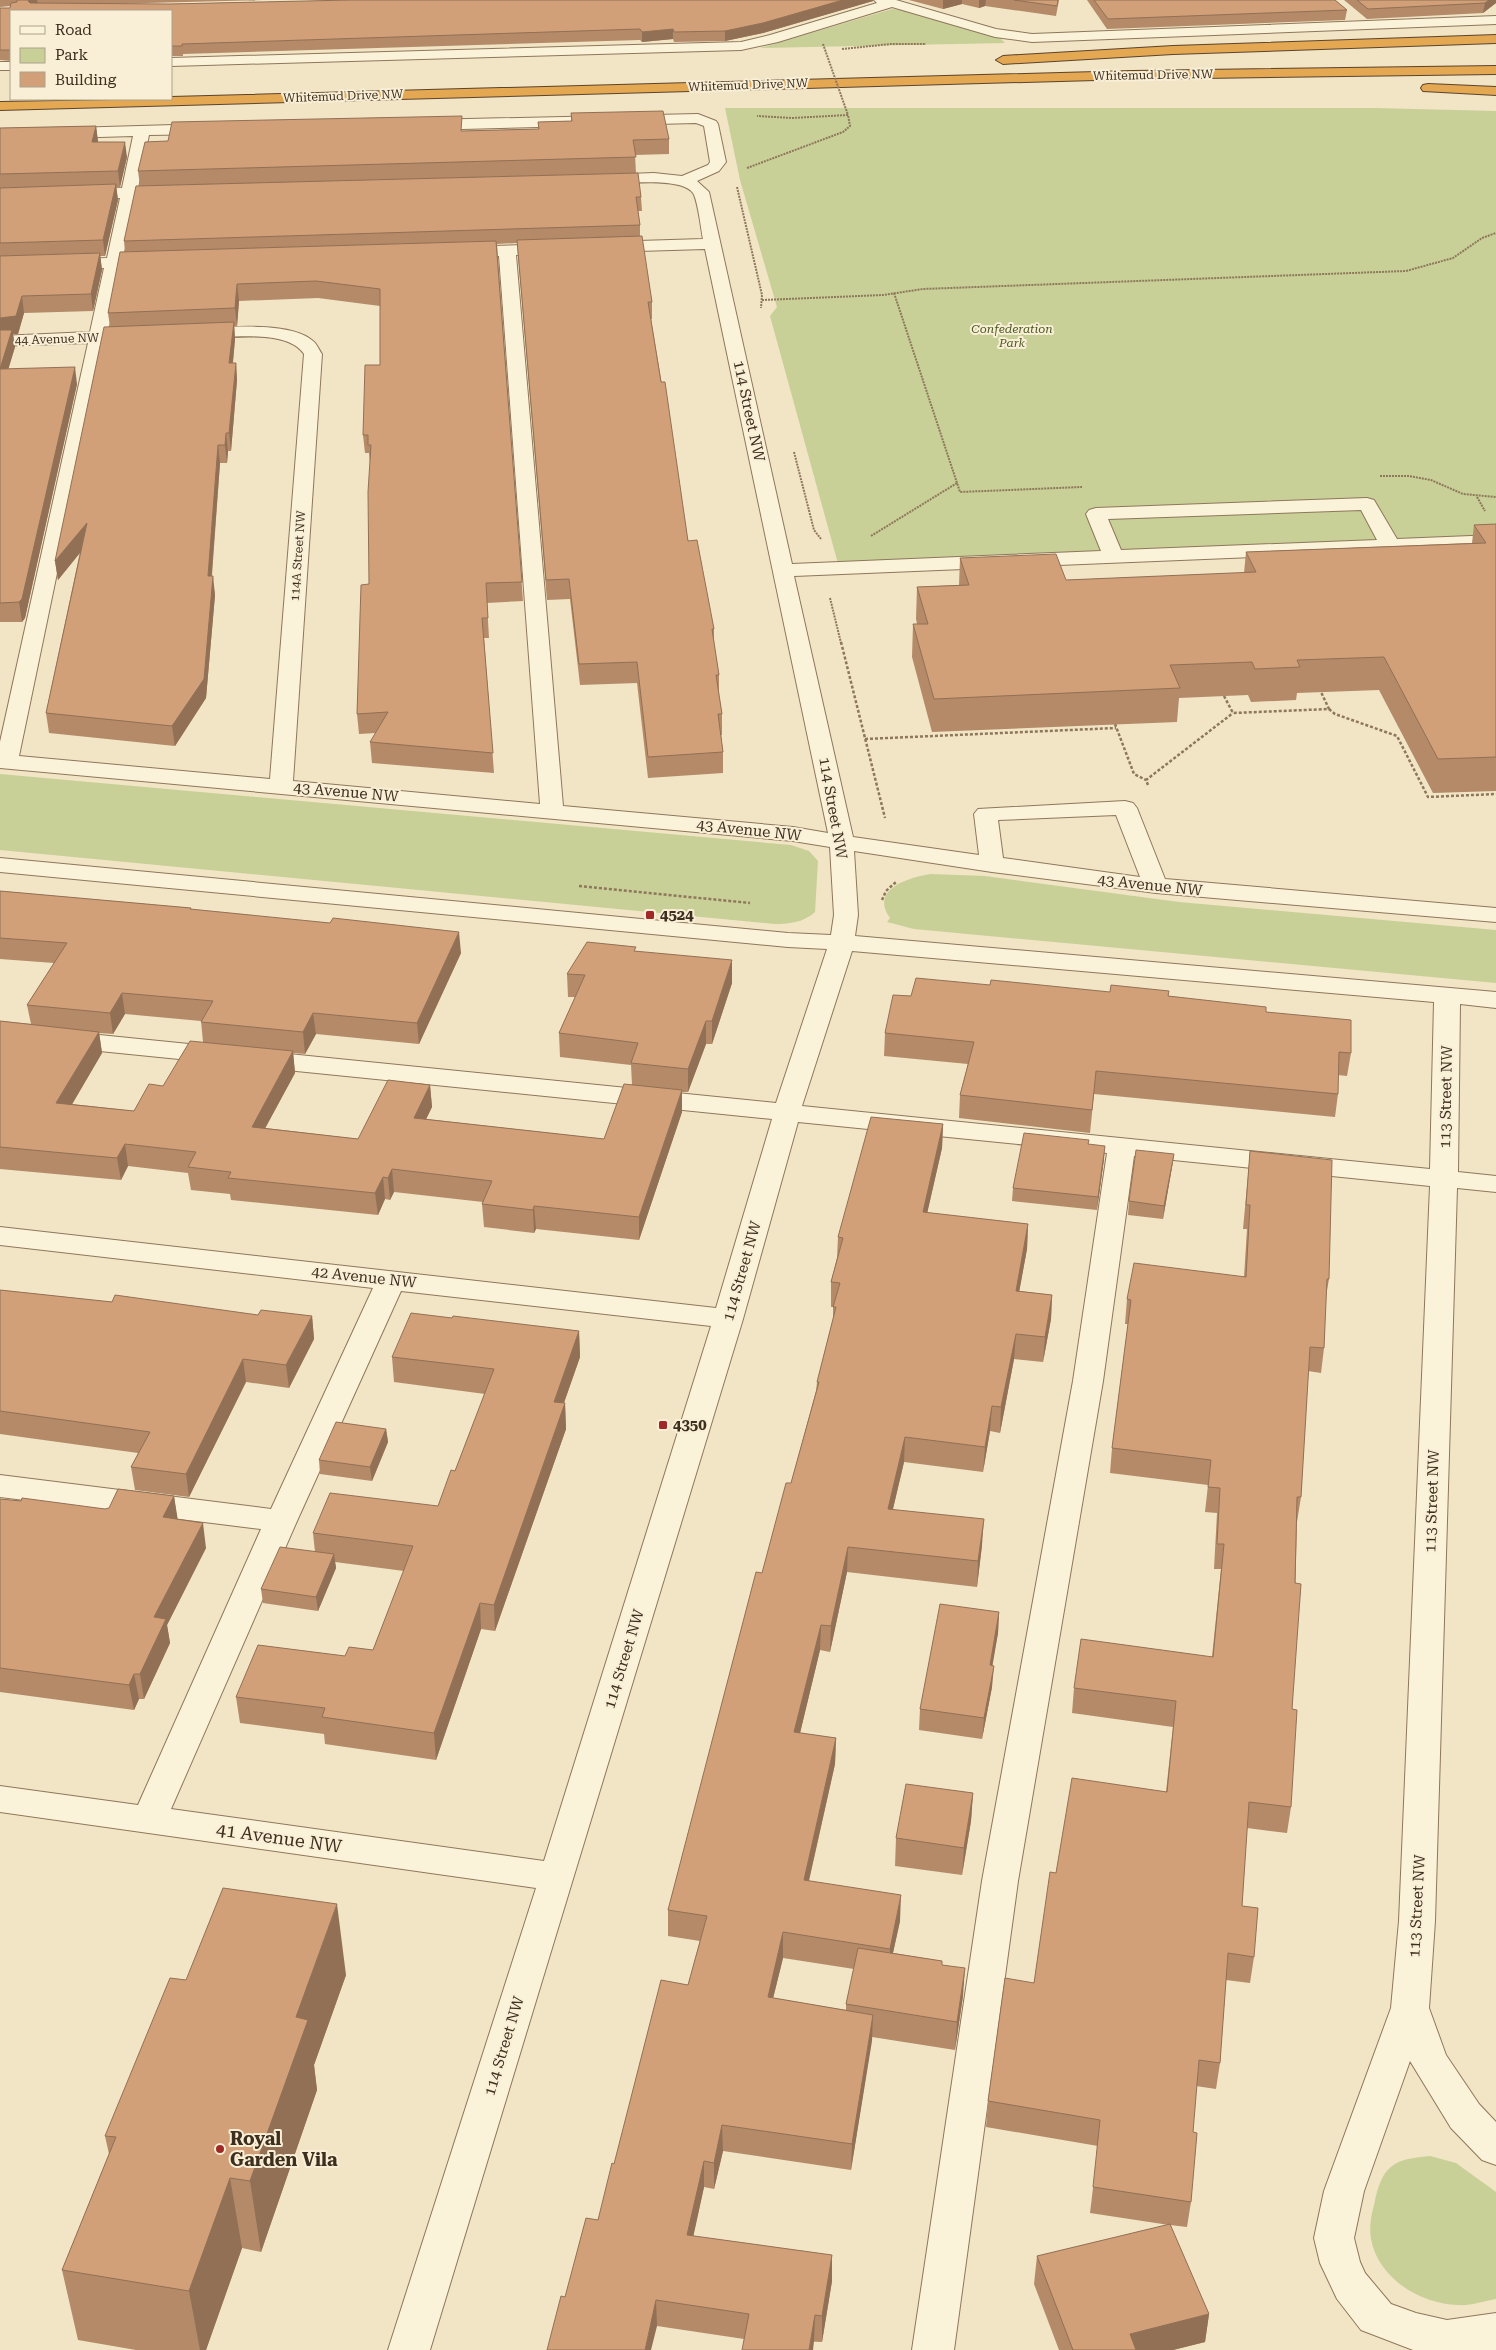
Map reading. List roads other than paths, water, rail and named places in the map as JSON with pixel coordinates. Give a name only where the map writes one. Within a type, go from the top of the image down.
[{"type":"highway","points":[[988,61],[1173,50],[1496,39]]},
{"type":"highway","name":"Whitemud Drive NW","points":[[172,87],[1131,62],[1496,56]]},
{"type":"highway","name":"Whitemud Drive NW","points":[[0,106],[1132,75],[1496,70]]},
{"type":"highway","points":[[902,81],[1380,86]]},
{"type":"highway","points":[[1409,87],[1496,91]]},
{"type":"street","points":[[172,62],[741,46],[773,38],[886,2],[995,32],[1032,38],[1496,20]]},
{"type":"street","points":[[1346,10],[1364,26]]},
{"type":"street","points":[[410,125],[698,118],[711,124],[718,162],[714,168],[685,181],[657,179],[587,180]]},
{"type":"street","points":[[0,135],[221,129]]},
{"type":"street","points":[[3,761],[142,131]]},
{"type":"street","name":"114 Street NW","points":[[409,2350],[557,1877],[728,1319],[787,1112],[842,942],[846,915],[842,842],[701,192],[696,186],[685,181]]},
{"type":"street","points":[[59,195],[188,191]]},
{"type":"street","points":[[448,253],[712,244]]},
{"type":"street","points":[[507,251],[552,811]]},
{"type":"street","points":[[0,266],[173,261]]},
{"type":"street","name":"114A Street NW","points":[[185,334],[252,332],[293,336],[308,345],[314,354],[281,786]]},
{"type":"street","name":"44 Avenue NW","points":[[0,340],[156,335]]},
{"type":"street","points":[[1113,556],[1096,514],[1367,504],[1390,545]]},
{"type":"street","points":[[783,570],[1496,541]]},
{"type":"street","name":"43 Avenue NW","points":[[3,761],[793,834],[992,865],[1156,886],[1496,915]]},
{"type":"street","points":[[992,865],[986,814],[1125,808],[1156,886]]},
{"type":"street","points":[[0,865],[788,940],[842,942],[1496,1000]]},
{"type":"street","name":"113 Street NW","points":[[1447,995],[1444,1178],[1417,1921],[1410,2008],[1344,2191],[1334,2238],[1340,2263],[1351,2286],[1376,2317],[1415,2332],[1447,2339],[1496,2332]]},
{"type":"street","points":[[0,1033],[1496,1184]]},
{"type":"street","points":[[933,2350],[1000,1881],[1088,1382],[1122,1146]]},
{"type":"street","name":"42 Avenue NW","points":[[0,1236],[728,1319]]},
{"type":"street","points":[[149,1820],[391,1280]]},
{"type":"street","points":[[0,1486],[281,1522]]},
{"type":"street","name":"41 Avenue NW","points":[[0,1799],[557,1877]]},
{"type":"street","name":"113 Street NW","points":[[1410,2008],[1429,2061],[1465,2116],[1496,2148]]},
{"type":"place","name":"4524","points":[[650,915]]},
{"type":"place","name":"4350","points":[[663,1425]]},
{"type":"place","name":"Royal Garden Vila","points":[[220,2149]]},
{"type":"park label","name":"Confederation Park","points":[[1012,336]]}]
